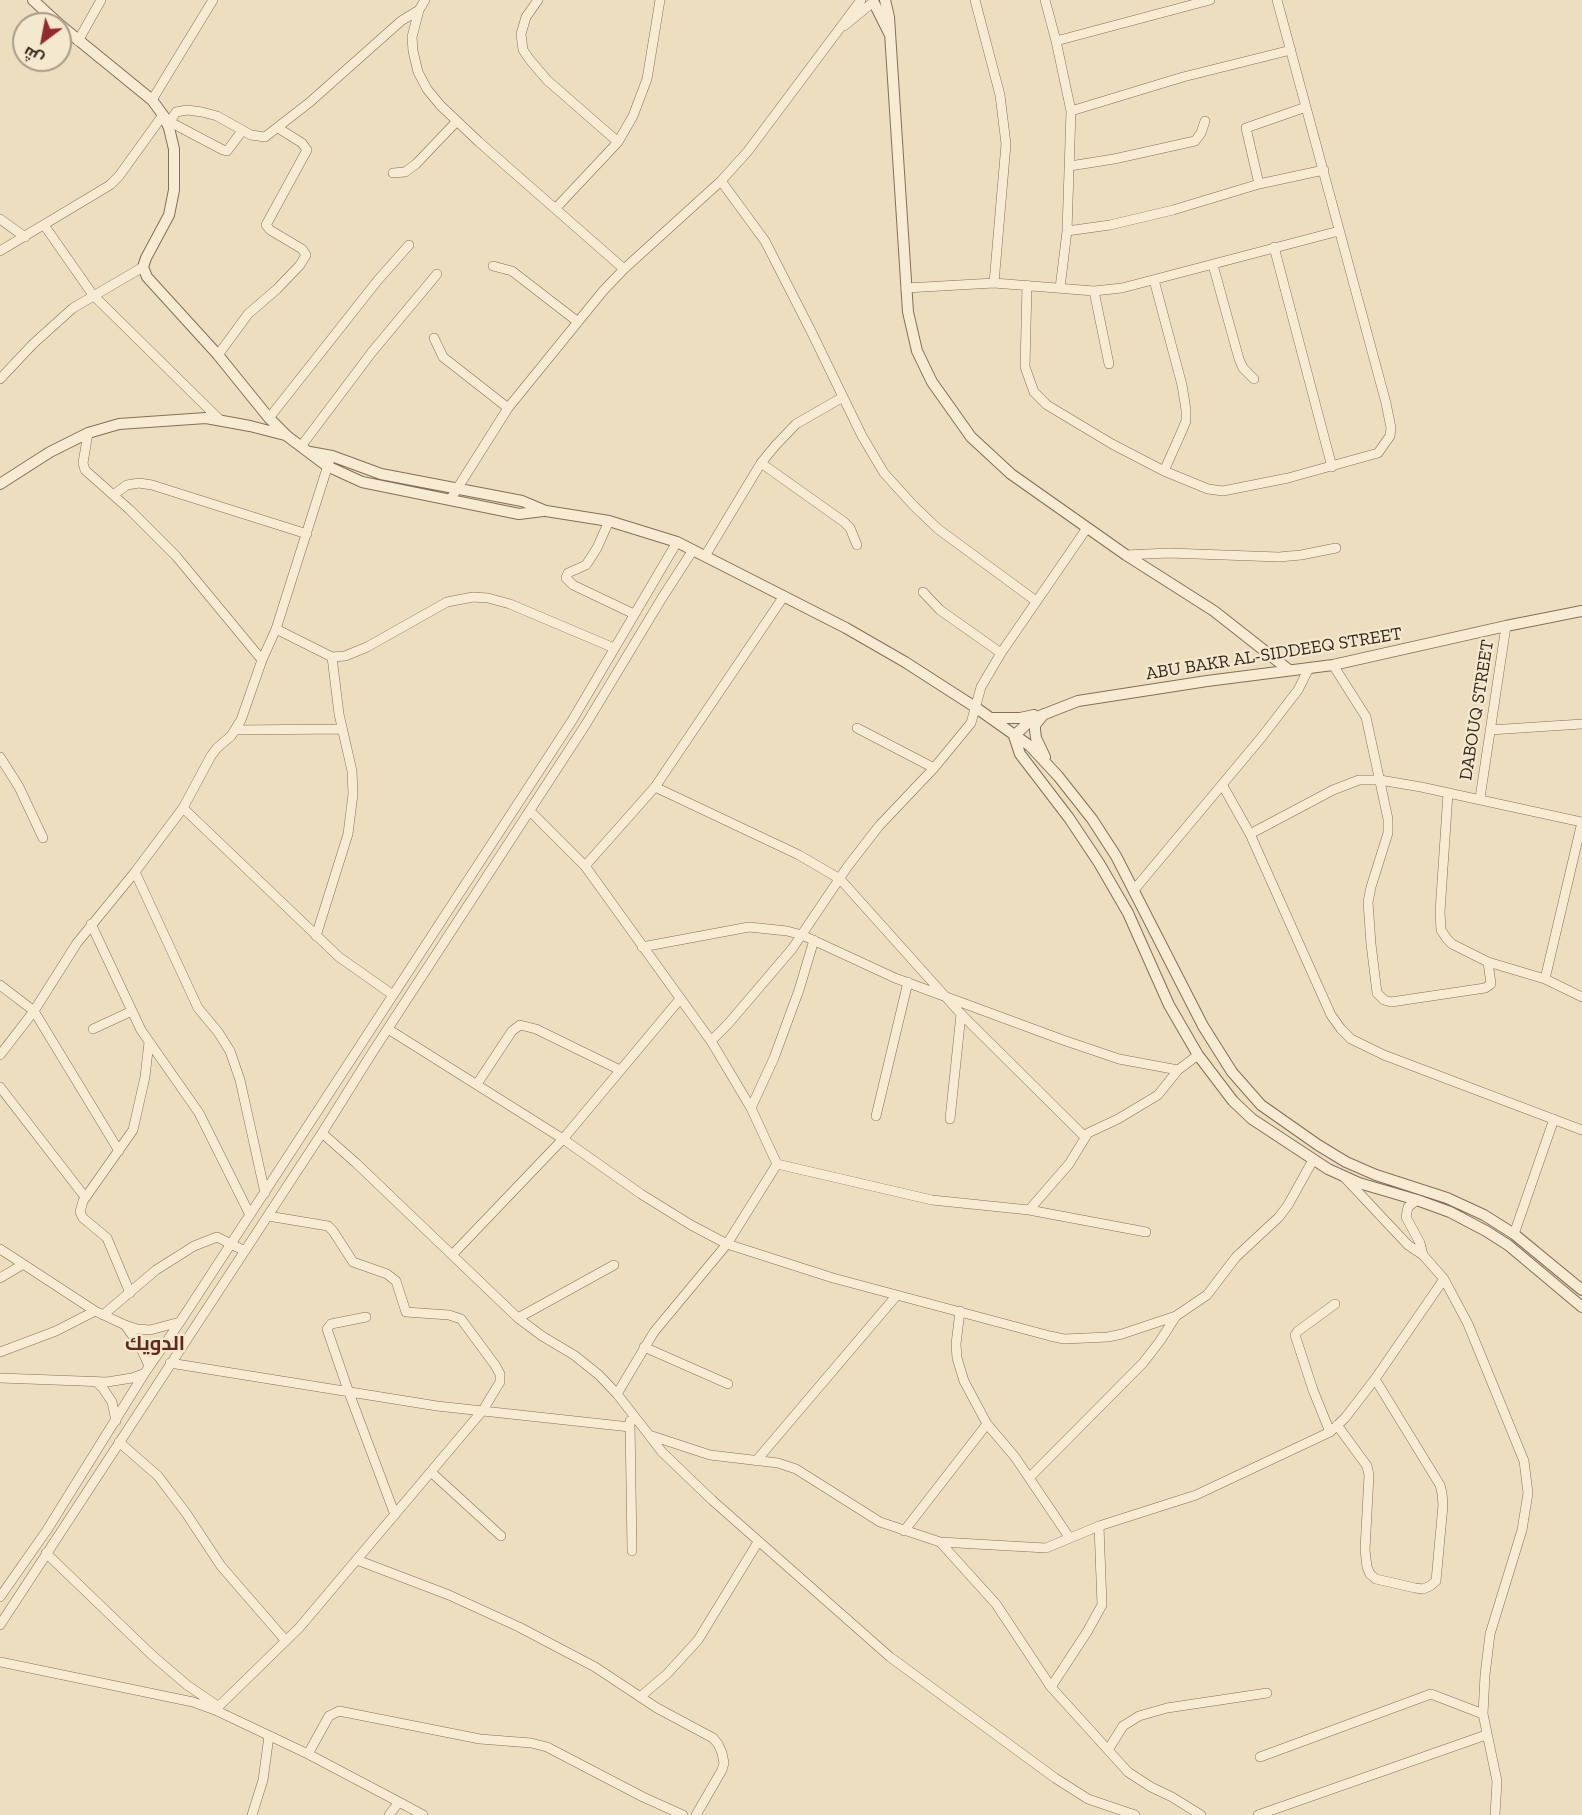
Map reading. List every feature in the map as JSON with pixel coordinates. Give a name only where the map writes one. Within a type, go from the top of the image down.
[{"type":"street","points":[[33,0],[46,12]]},
{"type":"street","points":[[78,41],[101,0]]},
{"type":"street","points":[[152,100],[213,0]]},
{"type":"street","points":[[424,0],[418,10],[412,37],[418,72],[427,89],[456,121],[624,269]]},
{"type":"street","points":[[538,0],[526,17],[523,26],[521,34],[523,50],[547,80],[618,142]]},
{"type":"street","points":[[556,208],[618,142],[633,116],[647,79],[660,0]]},
{"type":"street","points":[[975,0],[1000,95],[1006,144],[994,283]]},
{"type":"street","points":[[1045,0],[1071,111],[1067,231],[1060,288]]},
{"type":"street","points":[[1056,41],[1210,0]]},
{"type":"street","points":[[1028,285],[1025,367],[1034,392],[1047,405],[1112,444],[1164,471],[1208,489],[1223,491],[1288,478],[1378,453],[1390,436],[1391,428],[1386,403],[1277,0]]},
{"type":"street","points":[[450,500],[508,408],[603,291],[721,181],[748,151],[835,33],[874,1],[890,36],[908,312],[917,351],[932,382],[958,421],[987,453],[1011,474],[1126,555],[1214,611],[1289,670]]},
{"type":"street","points":[[0,251],[110,185],[166,119],[176,112],[195,111],[217,116],[242,131],[264,137],[278,128],[401,21],[418,10]]},
{"type":"street","points":[[72,35],[152,100],[166,119],[174,149],[174,190],[170,215],[143,267],[147,277],[218,355],[269,418],[287,436],[362,482],[519,514],[546,511]]},
{"type":"street","points":[[1071,111],[1184,77],[1291,50]]},
{"type":"street","points":[[1259,184],[1246,128],[1306,107]]},
{"type":"street","points":[[166,119],[227,151],[242,131]]},
{"type":"street","points":[[393,172],[405,172],[410,169],[456,121]]},
{"type":"street","points":[[1070,166],[1195,141],[1201,133],[1204,121]]},
{"type":"street","points":[[218,355],[248,314],[277,289],[300,265],[306,255],[302,249],[270,230],[266,225],[307,150],[302,143],[278,128]]},
{"type":"street","points":[[1067,231],[1110,225],[1173,210],[1259,184],[1324,170]]},
{"type":"street","points":[[721,181],[765,241],[861,436],[884,473],[913,505],[964,549],[1036,601]]},
{"type":"street","points":[[0,219],[25,237]]},
{"type":"street","points":[[44,225],[93,295],[220,420]]},
{"type":"street","points":[[906,288],[994,283],[1094,291],[1154,280],[1339,231]]},
{"type":"street","points":[[269,418],[378,280],[409,245]]},
{"type":"street","points":[[1274,247],[1332,467]]},
{"type":"street","points":[[1213,265],[1239,359],[1243,368],[1254,379]]},
{"type":"street","points":[[493,266],[512,271],[578,322]]},
{"type":"street","points":[[0,379],[73,308],[143,267]]},
{"type":"street","points":[[306,448],[372,352],[437,274]]},
{"type":"street","points":[[1154,280],[1182,385],[1186,410],[1186,421],[1164,471]]},
{"type":"street","points":[[1094,291],[1109,364]]},
{"type":"street","points":[[434,338],[441,353],[449,362],[508,408]]},
{"type":"street","points":[[705,556],[761,463],[796,424],[843,396]]},
{"type":"street","points":[[0,484],[50,452],[88,433],[119,424],[192,418],[220,420],[287,436]]},
{"type":"street","points":[[88,433],[83,463],[85,470],[176,556],[262,660]]},
{"type":"street","points":[[330,461],[381,474],[522,501],[546,511],[609,521],[677,542],[784,596],[905,662],[1030,746],[1058,776]]},
{"type":"street","points":[[0,1055],[34,1011],[91,924],[135,872],[183,808],[211,756],[236,730],[276,629],[330,461]]},
{"type":"street","points":[[761,463],[844,522],[857,545]]},
{"type":"street","points":[[113,495],[127,485],[152,484],[308,534]]},
{"type":"street","points":[[609,521],[590,559],[585,565],[568,573],[566,578],[573,585],[634,614]]},
{"type":"street","points":[[711,1041],[757,992],[802,935],[879,826],[934,768],[971,723],[981,687],[1001,653],[1087,528]]},
{"type":"street","points":[[0,1597],[3,1584],[46,1530],[146,1370],[180,1322],[573,719],[677,542]]},
{"type":"street","points":[[1126,555],[1169,553],[1279,557],[1336,548]]},
{"type":"street","points":[[0,1625],[530,811],[693,550]]},
{"type":"street","points":[[923,592],[934,606],[1001,653]]},
{"type":"street","points":[[585,866],[655,787],[784,596]]},
{"type":"street","points":[[276,629],[332,657],[353,654],[447,602],[473,597],[488,597],[510,603],[614,648]]},
{"type":"street","name":"ABU BAKR AL-SIDDEEQ STREET","points":[[1014,736],[1032,718],[1078,701],[1333,665],[1582,611]]},
{"type":"street","name":"DABOUQ STREET","points":[[1480,798],[1506,626]]},
{"type":"street","points":[[316,936],[348,834],[353,794],[352,771],[342,729],[332,657]]},
{"type":"street","points":[[1333,665],[1366,717],[1388,819],[1388,832],[1368,902],[1375,985],[1379,996],[1388,1002],[1400,1002],[1485,988],[1491,984],[1488,962]]},
{"type":"street","points":[[1134,890],[1223,786],[1298,690],[1309,668]]},
{"type":"street","points":[[990,718],[1020,718],[1046,712]]},
{"type":"street","points":[[1046,712],[1035,725],[1036,738],[1046,758],[1092,819],[1116,856],[1203,1026],[1232,1072],[1261,1105],[1331,1154],[1353,1166],[1455,1201],[1484,1215],[1514,1234],[1582,1290]]},
{"type":"street","points":[[1490,730],[1582,724]]},
{"type":"street","points":[[857,728],[934,768]]},
{"type":"street","points":[[236,730],[342,729]]},
{"type":"street","points":[[1014,736],[1020,754],[1069,818],[1112,885],[1128,913],[1169,1005],[1198,1055],[1233,1101],[1252,1119],[1343,1177],[1450,1212],[1508,1245],[1582,1307]]},
{"type":"street","points":[[0,757],[20,787],[43,838]]},
{"type":"street","points":[[1250,834],[1344,785],[1359,780],[1380,780],[1480,798],[1582,822],[1545,979]]},
{"type":"street","points":[[1223,786],[1250,834],[1331,1015],[1351,1039],[1383,1055],[1582,1130]]},
{"type":"street","points":[[655,787],[799,855],[840,879],[961,1014],[1085,1137]]},
{"type":"street","points":[[1448,793],[1440,912],[1441,930],[1452,944],[1488,962],[1545,979],[1582,997]]},
{"type":"street","points":[[183,808],[339,957],[393,995]]},
{"type":"street","points":[[530,811],[585,866],[711,1041],[751,1108],[777,1164]]},
{"type":"street","points":[[498,834],[509,841]]},
{"type":"street","points":[[135,872],[198,1008],[230,1050],[240,1080],[265,1192]]},
{"type":"street","points":[[91,924],[132,1011],[149,1042],[199,1113],[250,1215]]},
{"type":"street","points":[[642,947],[749,927],[764,927],[802,935],[895,978],[991,1014],[1119,1059],[1178,1070]]},
{"type":"street","points":[[751,1108],[774,1058],[799,990],[814,940]]},
{"type":"street","points":[[876,1116],[908,982]]},
{"type":"street","points":[[0,985],[34,1011],[119,1151]]},
{"type":"street","points":[[452,1255],[562,1139],[680,999]]},
{"type":"street","points":[[93,1029],[132,1011]]},
{"type":"street","points":[[950,1119],[961,1014]]},
{"type":"street","points":[[477,1084],[512,1031],[520,1025],[536,1029],[620,1071]]},
{"type":"street","points":[[388,1029],[562,1139],[641,1194],[727,1244],[833,1278],[1064,1339],[1122,1334],[1176,1316],[1207,1294],[1236,1257],[1279,1217],[1313,1160]]},
{"type":"street","points":[[130,1293],[107,1238],[80,1214],[83,1201],[135,1125],[145,1077],[149,1042]]},
{"type":"street","points":[[1029,1210],[1069,1164],[1085,1137],[1158,1095],[1178,1070],[1198,1055]]},
{"type":"street","points":[[0,1087],[86,1197]]},
{"type":"street","points":[[1514,1234],[1554,1119]]},
{"type":"street","points":[[1285,1141],[1293,1128]]},
{"type":"street","points":[[322,1133],[518,1318],[587,1364],[617,1394],[662,1452],[758,1542],[890,1657],[987,1729],[1088,1799],[1135,1815]]},
{"type":"street","points":[[777,1164],[932,1200],[1029,1210],[1146,1232]]},
{"type":"street","points":[[617,1394],[644,1347],[727,1244],[777,1164]]},
{"type":"street","points":[[1343,1177],[1408,1245],[1423,1255],[1444,1279],[1463,1313],[1524,1461],[1528,1493],[1520,1539],[1490,1634],[1485,1675],[1483,1714],[1497,1781],[1495,1815]]},
{"type":"street","points":[[1417,1200],[1408,1207],[1406,1217],[1420,1243],[1423,1255]]},
{"type":"street","points":[[1450,1212],[1455,1201]]},
{"type":"street","points":[[217,1708],[286,1641],[357,1560],[483,1410],[498,1388],[500,1374],[461,1319],[449,1315],[406,1312],[396,1281],[387,1274],[353,1262],[328,1226],[268,1216]]},
{"type":"street","points":[[0,1352],[99,1313],[130,1293],[156,1270],[194,1246],[217,1237],[245,1251]]},
{"type":"street","points":[[0,1249],[99,1313],[125,1325],[150,1330],[180,1322]]},
{"type":"street","points":[[0,1278],[22,1265]]},
{"type":"street","points":[[518,1318],[614,1265]]},
{"type":"street","points":[[649,1435],[711,1455],[778,1463],[796,1469],[863,1513],[904,1531],[940,1542],[1039,1549],[1099,1526],[1196,1496],[1334,1429],[1375,1379],[1444,1279]]},
{"type":"street","points":[[756,1461],[897,1295]]},
{"type":"street","points":[[1335,1304],[1298,1331],[1296,1335],[1310,1380],[1334,1429],[1362,1460],[1369,1475],[1365,1550],[1367,1567],[1376,1579],[1423,1589],[1436,1581],[1442,1521],[1442,1493],[1440,1485],[1375,1379]]},
{"type":"street","points":[[960,1311],[956,1327],[957,1358],[964,1381],[987,1424],[1029,1478],[1069,1537]]},
{"type":"street","points":[[1029,1478],[1143,1363],[1176,1316]]},
{"type":"street","points":[[366,1317],[331,1324],[327,1329],[395,1515]]},
{"type":"street","points":[[125,1325],[140,1346],[146,1370]]},
{"type":"street","points":[[644,1347],[728,1384]]},
{"type":"street","points":[[170,1363],[348,1390],[396,1400],[630,1427]]},
{"type":"street","points":[[0,1378],[120,1381],[146,1370]]},
{"type":"street","points":[[95,1381],[112,1402],[116,1421]]},
{"type":"street","points":[[630,1412],[632,1551]]},
{"type":"street","points":[[904,1531],[987,1424]]},
{"type":"street","points":[[119,1442],[158,1476],[221,1566],[286,1641]]},
{"type":"street","points":[[97,1451],[107,1459]]},
{"type":"street","points":[[431,1472],[501,1536]]},
{"type":"street","points":[[1051,1687],[1102,1605],[1099,1526]]},
{"type":"street","points":[[640,1696],[678,1664],[698,1640],[758,1542]]},
{"type":"street","points":[[940,1542],[996,1604],[1051,1687],[1128,1772],[1201,1815]]},
{"type":"street","points":[[46,1553],[153,1656],[217,1708],[423,1815]]},
{"type":"street","points":[[357,1560],[494,1614],[595,1667],[701,1731],[718,1744],[724,1762],[723,1770],[696,1815]]},
{"type":"street","points":[[0,1662],[217,1708]]},
{"type":"street","points":[[1108,1750],[1123,1726],[1139,1716],[1167,1708],[1267,1693]]},
{"type":"street","points":[[1260,1757],[1431,1694],[1483,1714]]},
{"type":"street","points":[[308,1754],[329,1716],[334,1712],[343,1711],[480,1739],[538,1745],[682,1815]]},
{"type":"street","points":[[1258,1815],[1486,1735]]},
{"type":"street","points":[[252,1815],[263,1780],[269,1736]]},
{"type":"street","points":[[389,1815],[399,1802]]},
{"type":"district","name":"الدويك","points":[[155,1344]]}]
